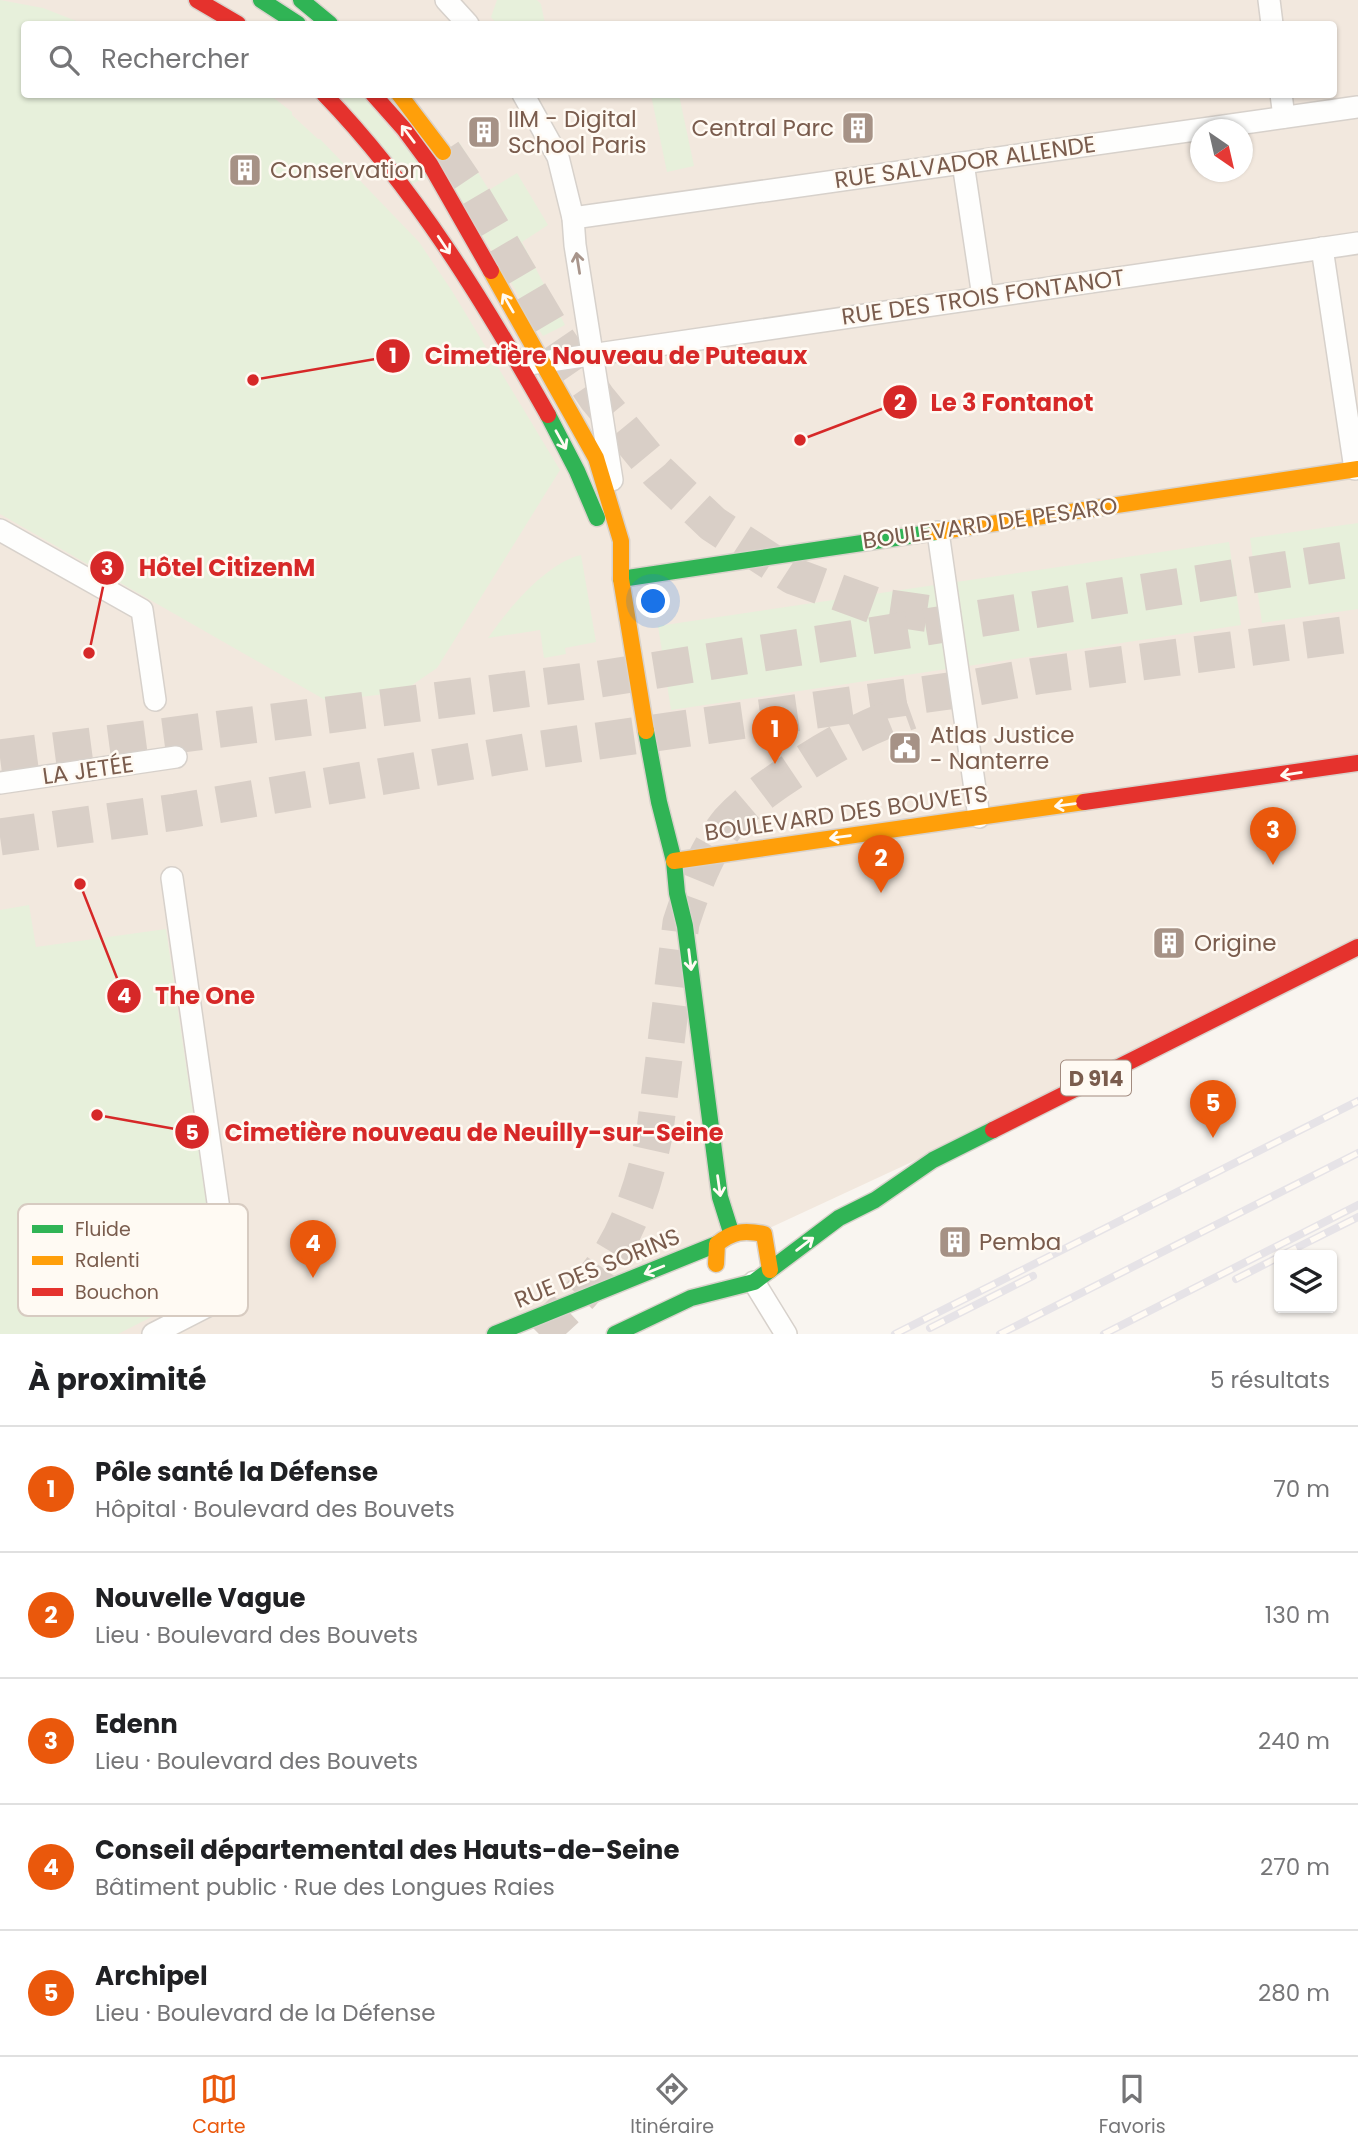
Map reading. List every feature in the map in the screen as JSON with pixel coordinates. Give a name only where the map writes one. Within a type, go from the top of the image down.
[{"type":"main road","points":[[197,0],[233,21]]},
{"type":"main road","points":[[261,0],[293,21]]},
{"type":"main road","points":[[301,0],[326,21]]},
{"type":"main road","points":[[328,98],[350,120],[406,188],[459,267],[519,365],[583,482],[607,536],[621,541],[621,579]]},
{"type":"main road","points":[[377,98],[430,164],[596,458],[607,536],[621,579],[659,802],[674,862],[677,894],[685,926],[720,1197],[731,1232]]},
{"type":"main road","points":[[402,98],[443,152]]},
{"type":"main road","points":[[406,188],[457,213]]},
{"type":"main road","name":"BOULEVARD DE PESARO","points":[[621,579],[1356,469]]},
{"type":"main road","name":"BOULEVARD DES BOUVETS","points":[[674,862],[1358,764]]},
{"type":"main road","name":"D 914","points":[[762,1276],[839,1218],[875,1200],[933,1160],[1358,947]]},
{"type":"main road","name":"D 914","points":[[803,1226],[839,1218]]},
{"type":"main road","points":[[615,1334],[691,1298],[732,1287],[762,1276],[769,1234],[731,1232],[717,1244],[718,1274],[732,1287]]},
{"type":"main road","name":"RUE DES SORINS","points":[[495,1334],[717,1244]]},
{"type":"street","points":[[446,0],[465,21]]},
{"type":"street","points":[[1269,0],[1272,21]]},
{"type":"street","points":[[525,98],[558,157],[573,218],[593,355],[607,536]]},
{"type":"street","points":[[1282,98],[1284,117]]},
{"type":"street","name":"RUE SALVADOR ALLENDE","points":[[573,218],[1358,107]]},
{"type":"street","points":[[963,163],[983,297]]},
{"type":"street","name":"RUE DES TROIS FONTANOT","points":[[519,365],[1358,243]]},
{"type":"street","points":[[1322,248],[1356,469]]},
{"type":"street","points":[[0,530],[142,610],[155,700]]},
{"type":"street","points":[[938,532],[979,817]]},
{"type":"street","name":"LA JETÉE","points":[[0,783],[176,757]]},
{"type":"street","points":[[172,878],[218,1204]]},
{"type":"street","points":[[762,1276],[786,1334]]},
{"type":"street","points":[[153,1334],[188,1316]]},
{"type":"shaded area","points":[[0,0],[1358,0],[1358,955],[733,1245],[508,1334],[0,1334]]},
{"type":"green space","points":[[0,0],[43,8],[76,21],[21,21],[21,98],[274,98],[292,112],[419,242],[452,291],[560,470],[437,668],[402,692],[327,701],[0,514]]},
{"type":"green space","points":[[497,0],[537,0],[541,4],[544,21],[494,21],[491,17]]},
{"type":"green space","points":[[343,98],[364,98],[429,176],[408,186]]},
{"type":"green space","points":[[652,98],[680,98],[694,166],[667,172]]},
{"type":"green space","points":[[459,142],[489,190],[517,173],[548,225],[522,242],[565,325],[543,336],[436,157]]},
{"type":"green space","points":[[1358,523],[1358,609],[1262,623],[1250,538]]},
{"type":"green space","points":[[1229,542],[1241,625],[968,666],[956,582]]},
{"type":"green space","points":[[581,555],[596,642],[565,648],[566,654],[544,658],[540,630],[488,638],[517,601],[541,577]]},
{"type":"green space","points":[[935,585],[947,669],[671,710],[658,626]]},
{"type":"green space","points":[[29,905],[36,947],[166,929],[206,1204],[18,1204],[18,1316],[153,1316],[118,1334],[0,1334],[0,910]]},
{"type":"tunnel","points":[[443,152],[470,192],[556,338],[597,398],[658,472],[713,524],[793,576],[876,606],[938,615]]},
{"type":"tunnel","points":[[0,758],[594,680],[1358,558]]},
{"type":"tunnel","points":[[0,837],[176,812],[542,749],[977,687],[1037,676],[1358,633]]},
{"type":"tunnel","points":[[539,1334],[577,1298],[610,1257],[638,1196],[655,1130],[681,923],[695,883],[713,845],[734,816],[778,781],[841,742],[910,711]]},
{"type":"railway","points":[[895,1334],[1358,1101]]},
{"type":"railway","points":[[1000,1334],[1358,1153]]},
{"type":"railway","points":[[1104,1334],[1358,1205]]},
{"type":"railway","points":[[1292,1250],[1358,1217]]},
{"type":"railway","points":[[1236,1279],[1274,1260]]},
{"type":"railway","points":[[930,1328],[1033,1276]]},
{"type":"traffic: fast","points":[[261,0],[293,21]]},
{"type":"traffic: fast","points":[[301,0],[326,21]]},
{"type":"traffic: fast","points":[[548,415],[577,471],[597,518]]},
{"type":"traffic: fast","points":[[621,579],[936,532]]},
{"type":"traffic: fast","points":[[646,731],[659,802],[674,861],[720,1197],[731,1232]]},
{"type":"traffic: fast","points":[[615,1334],[691,1298],[754,1282],[839,1218],[875,1200],[933,1160],[993,1130]]},
{"type":"traffic: fast","points":[[495,1334],[717,1244]]},
{"type":"traffic: slow","points":[[402,98],[443,152]]},
{"type":"traffic: slow","points":[[491,271],[596,458],[621,541],[621,579],[646,731]]},
{"type":"traffic: slow","points":[[936,532],[1358,469]]},
{"type":"traffic: slow","points":[[674,861],[1084,802]]},
{"type":"traffic: slow","points":[[716,1264],[717,1244],[734,1234],[757,1233],[764,1234],[770,1270]]},
{"type":"traffic: jam","points":[[197,0],[233,21]]},
{"type":"traffic: jam","points":[[328,98],[388,168],[446,247],[499,330],[548,415]]},
{"type":"traffic: jam","points":[[377,98],[430,164],[491,271]]},
{"type":"traffic: jam","points":[[1084,802],[1358,763]]},
{"type":"traffic: jam","points":[[993,1130],[1358,947]]},
{"type":"place","name":"Central Parc","points":[[858,128]]},
{"type":"place","name":"IIM - Digital School Paris","points":[[484,132]]},
{"type":"place","name":"Conservation","points":[[245,170]]},
{"type":"place","name":"Cimetière Nouveau de Puteaux","points":[[253,380]]},
{"type":"place","name":"Le 3 Fontanot","points":[[800,440]]},
{"type":"place","name":"Hôtel CitizenM","points":[[89,653]]},
{"type":"place","name":"Atlas Justice - Nanterre","points":[[905,748]]},
{"type":"place","name":"Pôle santé la Défense","points":[[775,764]]},
{"type":"place","name":"Edenn","points":[[1273,865]]},
{"type":"place","name":"The One","points":[[80,884]]},
{"type":"place","name":"Nouvelle Vague","points":[[881,893]]},
{"type":"place","name":"Origine","points":[[1169,943]]},
{"type":"place","name":"Cimetière nouveau de Neuilly-sur-Seine","points":[[97,1115]]},
{"type":"place","name":"Archipel","points":[[1213,1138]]},
{"type":"place","name":"Pemba","points":[[955,1242]]},
{"type":"place","name":"Conseil départemental des Hauts-de-Seine","points":[[313,1278]]}]
